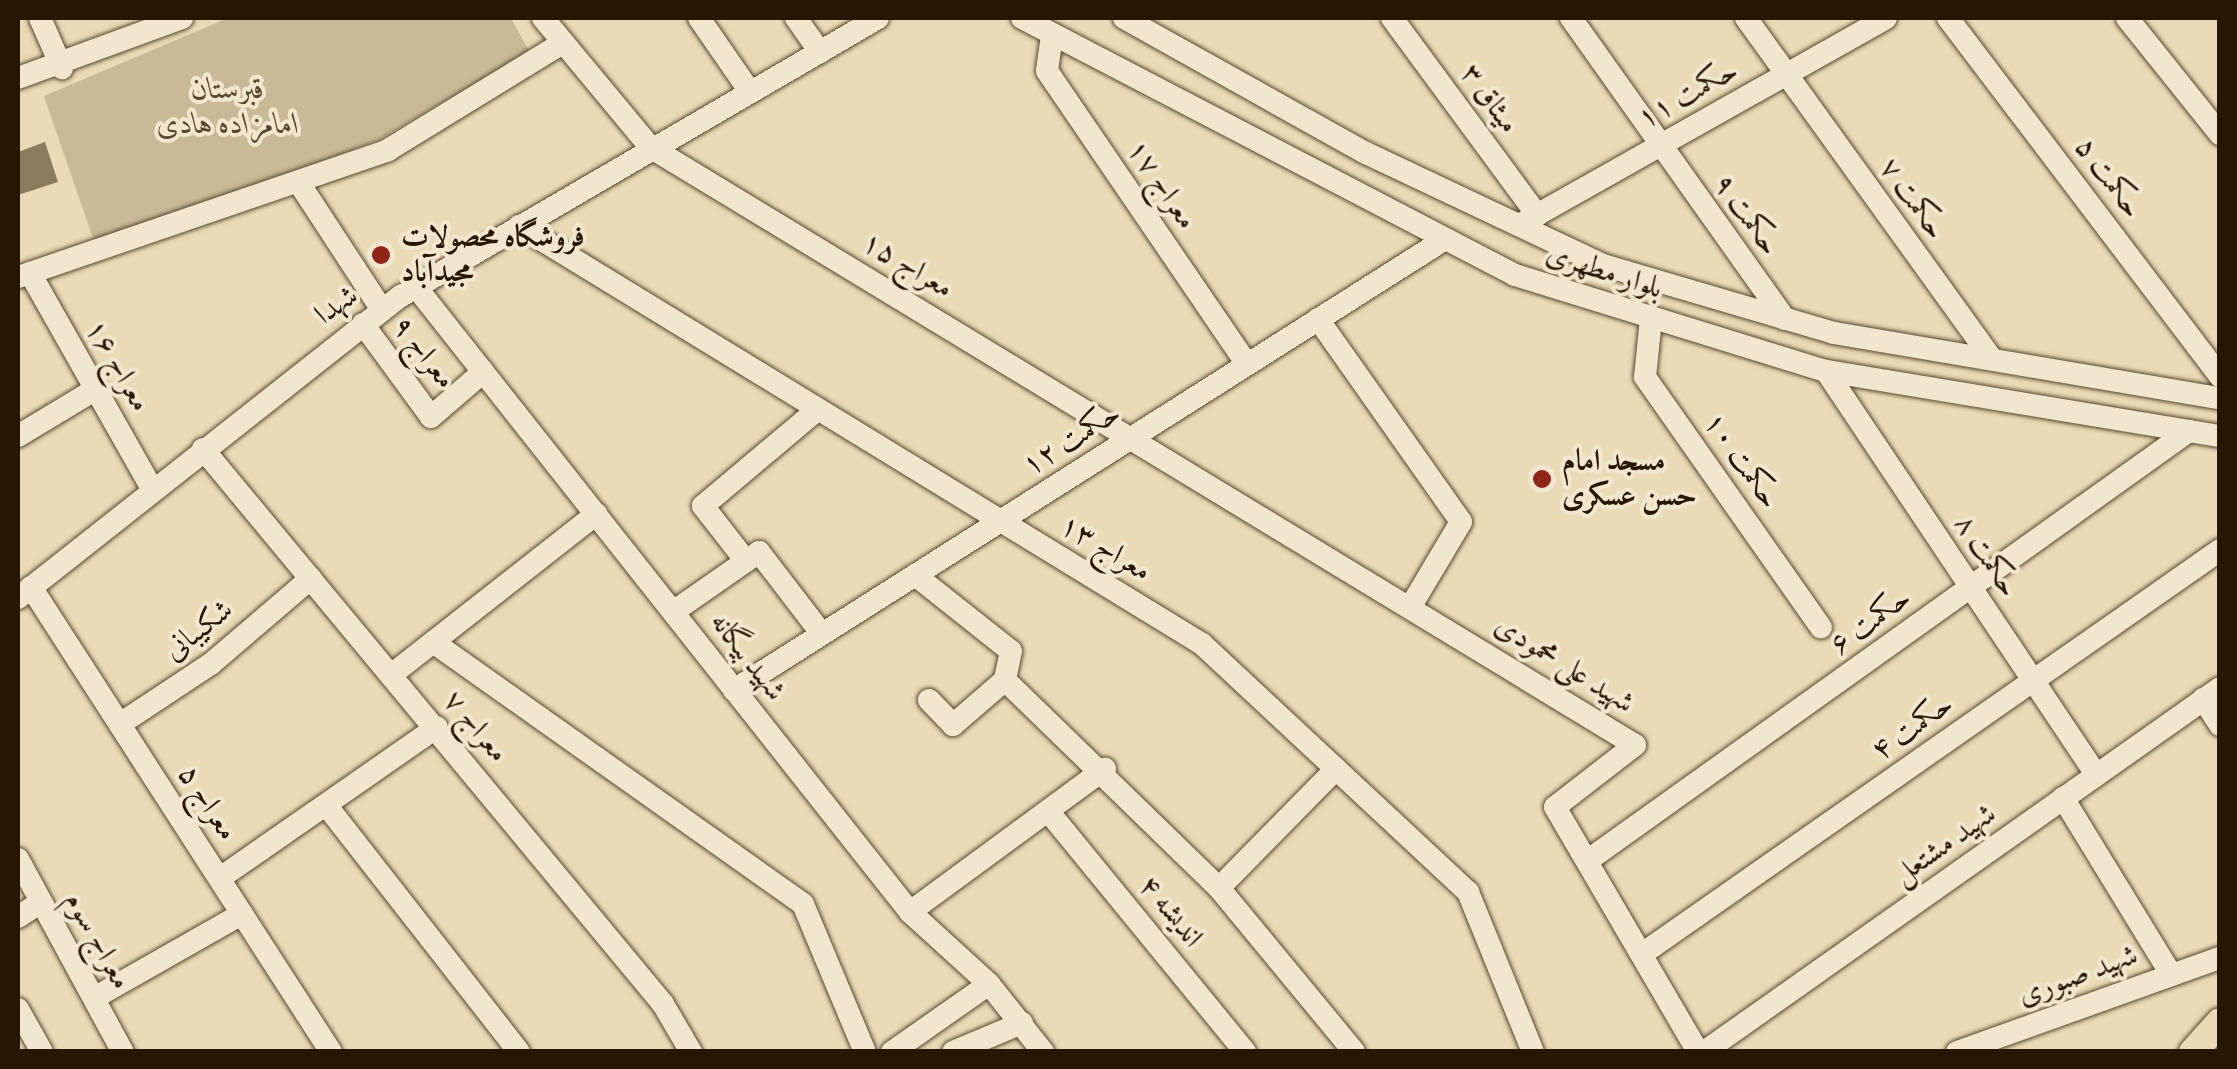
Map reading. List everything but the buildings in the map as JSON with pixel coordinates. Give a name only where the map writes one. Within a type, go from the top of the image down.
[{"type":"main road","points":[[2193,1052],[2220,1022]]},
{"type":"street","points":[[40,18],[62,68]]},
{"type":"street","points":[[18,78],[62,68],[182,18]]},
{"type":"street","name":"معراج ۱۵","points":[[543,18],[650,147],[1134,436]]},
{"type":"street","points":[[699,18],[750,92]]},
{"type":"street","points":[[796,18],[820,52]]},
{"type":"street","name":"شهدا","points":[[24,592],[372,317],[650,147],[878,18]]},
{"type":"street","name":"بلوار مطهری","points":[[1022,18],[1442,241],[1651,319],[1826,371],[2220,436]]},
{"type":"street","name":"بلوار مطهری","points":[[1124,18],[1528,220],[1603,265],[1786,319],[2220,398]]},
{"type":"street","name":"میثاق ۳","points":[[1392,18],[1528,220]]},
{"type":"street","name":"حکمت ۹","points":[[1571,18],[1658,146],[1786,319]]},
{"type":"street","name":"حکمت ۷","points":[[1746,18],[1991,358]]},
{"type":"street","name":"حکمت ۱۱","points":[[1528,220],[1886,18]]},
{"type":"street","name":"حکمت ۵","points":[[1948,18],[2220,376]]},
{"type":"street","points":[[2127,18],[2220,134]]},
{"type":"street","name":"معراج ۱۷","points":[[1052,35],[1047,71],[1247,364]]},
{"type":"street","points":[[24,275],[388,150],[561,44]]},
{"type":"street","points":[[299,183],[372,317]]},
{"type":"street","name":"معراج ۱۳","points":[[519,226],[1202,644],[1468,892],[1533,1052]]},
{"type":"street","name":"حکمت ۱۲","points":[[734,690],[1442,241]]},
{"type":"street","name":"معراج ۱۶","points":[[24,275],[96,389],[152,489]]},
{"type":"street","name":"شهید بیگانه","points":[[416,288],[910,912],[988,984],[1043,1052]]},
{"type":"street","points":[[1736,344],[1747,308]]},
{"type":"street","name":"معراج ۹","points":[[372,317],[432,417],[483,372]]},
{"type":"street","points":[[1318,319],[1462,522],[1411,606]]},
{"type":"street","name":"حکمت ۱۰","points":[[1651,319],[1645,377],[1821,627]]},
{"type":"street","name":"حکمت ۸","points":[[1826,371],[2096,775]]},
{"type":"street","points":[[18,436],[96,389]]},
{"type":"street","points":[[746,561],[703,506],[818,409]]},
{"type":"street","name":"حکمت ۶","points":[[1587,861],[2189,431]]},
{"type":"street","name":"شهید علی محمودی","points":[[1134,436],[1636,744],[1556,807],[1701,1052]]},
{"type":"street","name":"معراج ۷","points":[[202,449],[437,727],[692,1052]]},
{"type":"street","points":[[392,675],[596,514]]},
{"type":"street","name":"حکمت ۴","points":[[1642,954],[2220,550]]},
{"type":"street","points":[[673,612],[759,552],[822,634]]},
{"type":"street","points":[[916,574],[1011,651],[1005,680],[954,725],[929,700]]},
{"type":"street","name":"شکیبانی","points":[[120,724],[212,663],[311,578]]},
{"type":"street","name":"معراج ۵","points":[[24,592],[120,724],[332,1052]]},
{"type":"street","points":[[433,642],[803,904],[866,1052]]},
{"type":"street","points":[[1005,680],[1105,768],[1219,888],[1354,1052]]},
{"type":"street","points":[[2211,694],[2220,726]]},
{"type":"street","name":"شهید مشتعل","points":[[1701,1052],[2211,694]]},
{"type":"street","points":[[220,878],[330,810],[437,727]]},
{"type":"street","points":[[910,912],[1105,768]]},
{"type":"street","points":[[1219,888],[1336,769]]},
{"type":"street","points":[[2063,798],[2171,974]]},
{"type":"street","points":[[330,810],[519,1052]]},
{"type":"street","name":"اندیشه ۴","points":[[1048,811],[1245,1052]]},
{"type":"street","name":"معراج سوم","points":[[18,859],[123,1052]]},
{"type":"street","points":[[18,918],[41,902]]},
{"type":"street","points":[[94,998],[242,914]]},
{"type":"street","name":"شهید صبوری","points":[[1958,1052],[2220,958]]},
{"type":"street","points":[[892,1052],[988,984]]},
{"type":"street","points":[[18,1009],[42,1052]]},
{"type":"street","points":[[952,1052],[1022,1023]]},
{"type":"green space","name":"قبرستان امامزاده هادی","points":[[228,18],[511,18],[529,51],[378,140],[96,247],[44,96]]},
{"type":"place","name":"فروشگاه محصولات مجیدآباد","points":[[381,255]]},
{"type":"place","name":"مسجد امام حسن عسکری","points":[[1542,479]]}]
